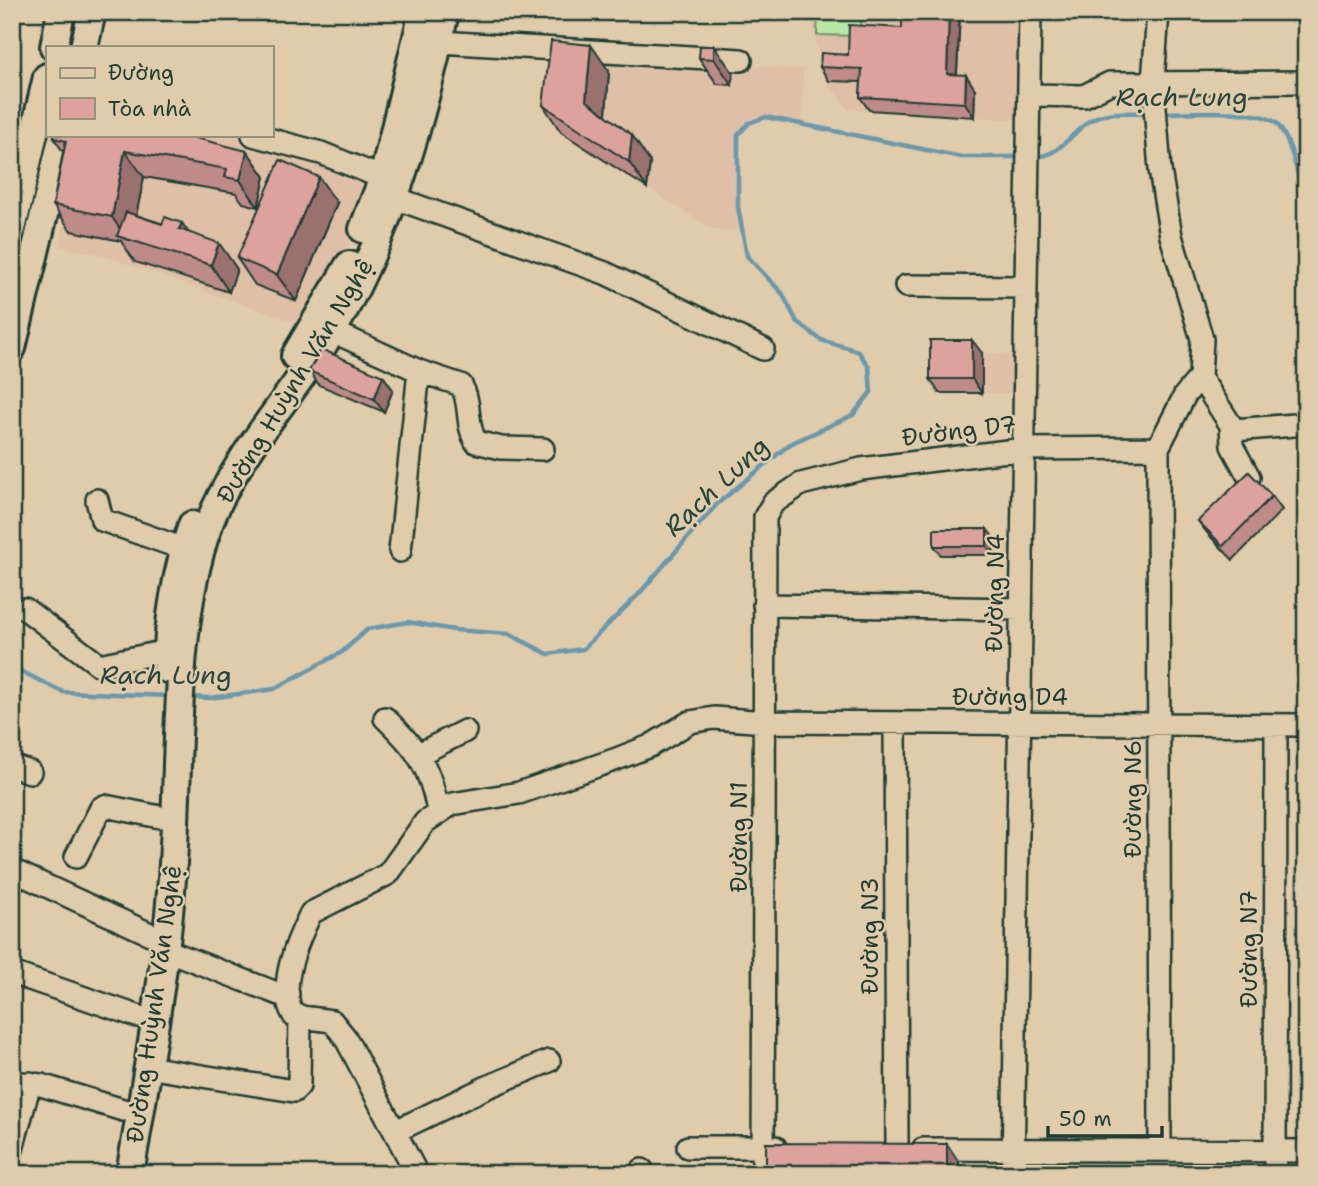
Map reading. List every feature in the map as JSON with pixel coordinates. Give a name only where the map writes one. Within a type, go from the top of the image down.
[{"type":"main road","points":[[54,46],[61,12]]},
{"type":"main road","points":[[84,46],[92,12]]},
{"type":"main road","name":"Đường Huỳnh Văn Nghệ","points":[[389,188],[423,12]]},
{"type":"main road","name":"Đường Huỳnh Văn Nghệ","points":[[114,1174],[138,1016],[158,942],[160,817],[174,696],[193,585],[208,526],[233,478],[332,331],[389,188],[439,42],[445,12]]},
{"type":"main road","points":[[12,229],[46,81]]},
{"type":"main road","points":[[12,348],[63,136]]},
{"type":"main road","name":"Đường Huỳnh Văn Nghệ","points":[[131,1174],[147,1067],[158,942],[174,696],[167,651],[168,628],[184,549],[199,505],[221,464],[359,264]]},
{"type":"street","name":"Đường N4","points":[[1013,1174],[1030,12]]},
{"type":"street","points":[[1158,12],[1153,82],[1155,116],[1171,236],[1202,339],[1200,377],[1231,425],[1240,431],[1306,424]]},
{"type":"street","points":[[439,42],[741,60]]},
{"type":"street","points":[[1029,95],[1084,96],[1110,83],[1306,82]]},
{"type":"street","points":[[257,136],[321,153],[389,188],[605,273],[763,349]]},
{"type":"street","points":[[906,286],[1026,287]]},
{"type":"street","points":[[332,331],[419,372],[461,385],[466,393],[468,430],[477,443],[500,449],[542,449]]},
{"type":"street","points":[[400,551],[419,372]]},
{"type":"street","points":[[1158,448],[1185,395],[1200,377]]},
{"type":"street","points":[[1231,425],[1232,446],[1249,477]]},
{"type":"street","name":"Đường D7","points":[[773,503],[801,484],[861,469],[1024,449],[1158,448]]},
{"type":"street","name":"Đường N6","points":[[1158,448],[1160,1150]]},
{"type":"street","points":[[97,500],[102,520],[184,549]]},
{"type":"street","name":"Đường N1","points":[[763,1174],[765,517],[773,503]]},
{"type":"street","points":[[764,605],[1021,609]]},
{"type":"street","points":[[25,609],[99,665],[167,651]]},
{"type":"street","points":[[385,718],[419,754],[432,781],[438,811],[425,822],[388,874],[311,912],[300,939],[288,993],[289,1009],[294,1016],[332,1021],[345,1037],[417,1174]]},
{"type":"street","name":"Đường D4","points":[[438,811],[452,804],[486,796],[520,793],[650,746],[690,722],[714,718],[766,722],[1306,725]]},
{"type":"street","name":"Đường N3","points":[[895,723],[897,1148]]},
{"type":"street","name":"Đường N7","points":[[1275,1174],[1276,725]]},
{"type":"street","points":[[419,754],[465,731]]},
{"type":"street","points":[[76,857],[100,808],[105,806],[160,817]]},
{"type":"street","points":[[12,870],[158,942],[279,993],[288,993]]},
{"type":"street","points":[[12,974],[138,1016]]},
{"type":"street","points":[[147,1067],[295,1091],[299,1086],[300,1016]]},
{"type":"street","points":[[396,1131],[549,1061]]},
{"type":"street","points":[[12,1149],[21,1082],[123,1110]]},
{"type":"street","points":[[688,1147],[790,1148]]},
{"type":"street","points":[[870,1148],[1306,1151]]},
{"type":"shaded area","points":[[809,12],[1023,12],[1020,120],[849,109],[827,83]]},
{"type":"shaded area","points":[[571,55],[803,69],[802,125],[766,117],[749,123],[739,135],[741,229],[721,231],[707,226],[561,132]]},
{"type":"shaded area","points":[[83,136],[244,136],[321,157],[373,178],[344,256],[304,325],[102,255],[60,246]]},
{"type":"shaded area","points":[[939,353],[1019,354],[1019,393],[939,393]]},
{"type":"shaded area","points":[[941,538],[1017,538],[1017,555],[941,555]]},
{"type":"green space","points":[[818,12],[861,12],[860,36],[817,35]]},
{"type":"building","points":[[902,12],[949,12],[947,74],[966,75],[965,103],[860,97],[862,69],[820,67],[821,53],[848,55],[849,25],[902,28]]},
{"type":"building","points":[[551,41],[591,45],[586,100],[632,135],[629,162],[543,105]]},
{"type":"building","points":[[700,46],[714,46],[714,59],[699,58]]},
{"type":"building","points":[[188,136],[247,151],[240,180],[225,177],[227,169],[125,151],[112,217],[53,205],[66,141],[54,138]]},
{"type":"building","points":[[280,160],[319,177],[277,275],[237,258]]},
{"type":"building","points":[[126,212],[162,224],[165,217],[182,223],[179,229],[219,243],[211,265],[117,236]]},
{"type":"building","points":[[930,340],[972,340],[972,379],[930,379]]},
{"type":"building","points":[[321,349],[383,376],[374,399],[309,371]]},
{"type":"building","points":[[1249,472],[1272,496],[1223,546],[1198,521]]},
{"type":"building","points":[[934,529],[987,529],[987,546],[934,546]]},
{"type":"building","points":[[766,1143],[947,1144],[947,1174],[766,1174]]},
{"type":"waterway","name":"Rạch Lung","points":[[1161,113],[1223,112],[1270,119],[1278,125],[1288,143],[1306,202]]},
{"type":"waterway","name":"Rạch Lung","points":[[1035,157],[1058,149],[1095,117],[1118,113],[1149,113]]},
{"type":"waterway","name":"Rạch Lung","points":[[189,697],[210,698],[274,689],[342,652],[368,629],[408,622],[454,630],[509,634],[548,654],[583,649],[638,595],[717,504],[790,444],[853,415],[871,392],[869,367],[858,351],[821,340],[797,322],[782,293],[747,256],[738,207],[738,135],[749,123],[766,117],[961,157],[1023,157]]},
{"type":"waterway","name":"Rạch Lung","points":[[12,667],[63,692],[170,696]]}]
